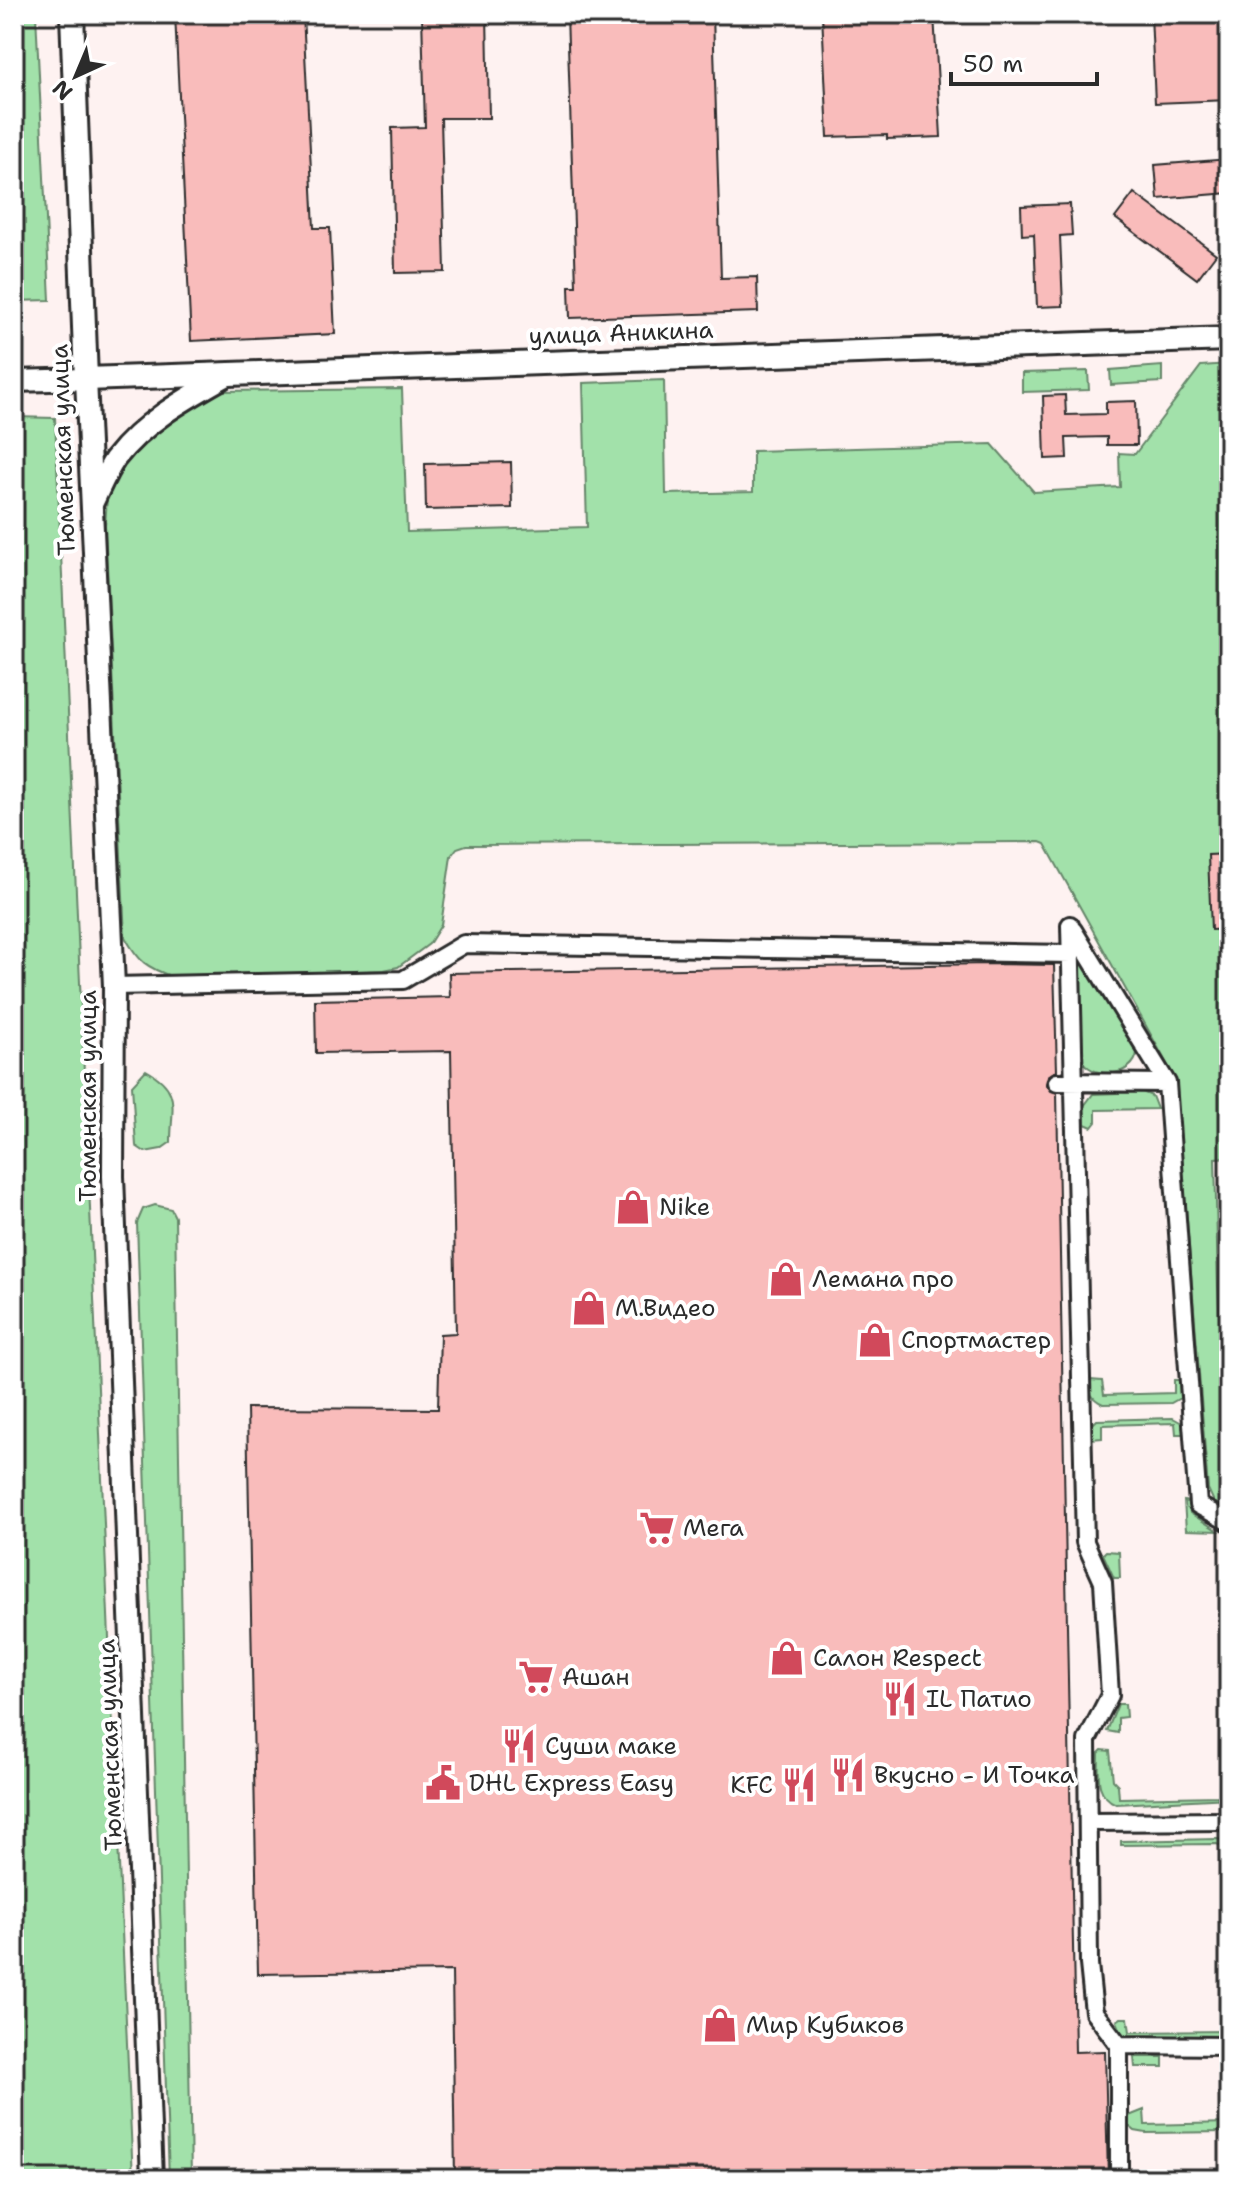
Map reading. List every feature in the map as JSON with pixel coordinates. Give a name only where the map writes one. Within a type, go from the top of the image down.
[{"type":"main road","name":"Тюменская улица","points":[[72,14],[86,379]]},
{"type":"main road","name":"улица Аникина","points":[[86,379],[1229,339]]},
{"type":"street","points":[[90,508],[114,460],[148,425],[187,398],[232,373]]},
{"type":"street","name":"улица Аникина","points":[[14,381],[86,379]]},
{"type":"street","name":"Тюменская улица","points":[[86,379],[114,986],[113,1176],[152,2179]]},
{"type":"street","points":[[1119,2179],[1119,2045],[1094,2012],[1089,1964],[1087,1740],[1110,1695],[1103,1582],[1085,1542],[1065,1082],[1072,954],[1070,925],[1167,1083],[1198,1505],[1229,1522]]},
{"type":"street","points":[[114,986],[403,980],[464,944],[1072,954]]},
{"type":"street","points":[[1065,1082],[1167,1083]]},
{"type":"street","points":[[1088,1822],[1229,1821]]},
{"type":"street","points":[[1119,2045],[1229,2046]]},
{"type":"green space","points":[[14,14],[36,14],[50,300],[14,301]]},
{"type":"green space","points":[[1229,364],[1229,1157],[1215,1158],[1229,1511],[1214,1502],[1208,1489],[1176,1080],[1045,844],[466,845],[457,848],[451,856],[441,925],[429,944],[398,967],[384,970],[173,977],[144,963],[125,937],[105,526],[108,483],[138,440],[215,391],[402,389],[407,532],[587,527],[583,383],[664,380],[666,494],[753,492],[753,451],[992,444],[1034,492],[1120,487],[1119,453],[1135,454],[1201,366]]},
{"type":"green space","points":[[1162,366],[1162,382],[1111,385],[1110,370]]},
{"type":"green space","points":[[1088,371],[1089,390],[1022,392],[1022,373]]},
{"type":"green space","points":[[14,417],[55,418],[133,2179],[14,2179]]},
{"type":"green space","points":[[1084,964],[1088,966],[1137,1053],[1129,1067],[1122,1071],[1096,1071],[1083,1062],[1080,973]]},
{"type":"green space","points":[[146,1070],[170,1092],[173,1109],[171,1142],[161,1149],[145,1152],[136,1146],[132,1085]]},
{"type":"green space","points":[[1142,1092],[1152,1096],[1157,1109],[1096,1110],[1096,1122],[1092,1127],[1085,1124],[1084,1106],[1093,1094]]},
{"type":"green space","points":[[155,1205],[171,1209],[175,1217],[191,2179],[169,2179],[137,1223],[143,1209]]},
{"type":"green space","points":[[1090,1380],[1102,1381],[1104,1395],[1174,1393],[1174,1380],[1179,1380],[1180,1398],[1171,1403],[1103,1404],[1092,1395]]},
{"type":"green space","points":[[1173,1418],[1182,1423],[1183,1434],[1176,1434],[1175,1423],[1102,1425],[1102,1438],[1091,1439],[1091,1426],[1097,1420]]},
{"type":"green space","points":[[1184,1501],[1189,1502],[1190,1513],[1218,1531],[1186,1530]]},
{"type":"green space","points":[[1106,1551],[1119,1552],[1120,1578],[1114,1578],[1103,1554]]},
{"type":"green space","points":[[1118,1704],[1125,1704],[1126,1717],[1118,1718],[1118,1733],[1107,1731]]},
{"type":"green space","points":[[1102,1750],[1110,1751],[1113,1780],[1118,1785],[1119,1798],[1219,1796],[1219,1780],[1229,1780],[1229,1798],[1116,1804],[1104,1795],[1099,1783],[1099,1753]]},
{"type":"green space","points":[[1218,1839],[1229,1842],[1229,1851],[1217,1844],[1121,1845],[1121,1841]]},
{"type":"green space","points":[[1128,2018],[1130,2032],[1229,2031],[1229,2036],[1129,2038],[1122,2034],[1117,2021]]},
{"type":"green space","points":[[1134,2057],[1163,2057],[1163,2067],[1135,2067]]},
{"type":"green space","points":[[1144,2110],[1145,2125],[1229,2123],[1229,2132],[1135,2131],[1129,2126],[1129,2116]]},
{"type":"building","points":[[175,14],[303,14],[314,228],[330,228],[335,334],[191,341]]},
{"type":"building","points":[[422,14],[487,14],[489,118],[441,118],[445,272],[395,273],[392,128],[425,127]]},
{"type":"building","points":[[567,14],[713,14],[721,278],[757,277],[758,312],[570,318],[569,286],[576,286]]},
{"type":"building","points":[[822,14],[934,14],[941,137],[828,137]]},
{"type":"building","points":[[1151,14],[1229,14],[1229,100],[1155,103]]},
{"type":"building","points":[[1229,159],[1229,193],[1158,199],[1155,165]]},
{"type":"building","points":[[1134,193],[1216,254],[1197,279],[1115,218]]},
{"type":"building","points":[[1070,204],[1072,235],[1060,236],[1063,306],[1037,307],[1034,234],[1022,235],[1021,206]]},
{"type":"building","points":[[1065,395],[1066,415],[1106,414],[1106,402],[1136,401],[1137,445],[1107,445],[1107,437],[1066,438],[1067,458],[1045,459],[1043,396]]},
{"type":"building","points":[[511,462],[512,508],[426,510],[425,464]]},
{"type":"building","points":[[1229,854],[1229,929],[1211,930],[1208,855]]},
{"type":"building","name":"Мега","points":[[1054,965],[1057,1071],[1048,1076],[1046,1083],[1051,1091],[1057,1093],[1075,2052],[1105,2051],[1108,2179],[455,2179],[452,1971],[258,1974],[247,1408],[438,1409],[440,1334],[456,1333],[451,1051],[316,1053],[315,1000],[450,997],[449,973]]},
{"type":"place","name":"Nike","points":[[633,1207]]},
{"type":"place","name":"Лемана про","points":[[786,1279]]},
{"type":"place","name":"М.Видео","points":[[589,1308]]},
{"type":"place","name":"Спортмастер","points":[[875,1340]]},
{"type":"place","name":"Мега","points":[[657,1528]]},
{"type":"place","name":"Салон Respect","points":[[787,1658]]},
{"type":"place","name":"Ашан","points":[[536,1677]]},
{"type":"place","name":"IL Патио","points":[[900,1699]]},
{"type":"place","name":"Суши маке","points":[[519,1746]]},
{"type":"place","name":"Вкусно - И Точка","points":[[848,1775]]},
{"type":"place","name":"DHL Express Easy","points":[[443,1783]]},
{"type":"place","name":"KFC","points":[[799,1785]]},
{"type":"place","name":"Мир Кубиков","points":[[720,2025]]}]
